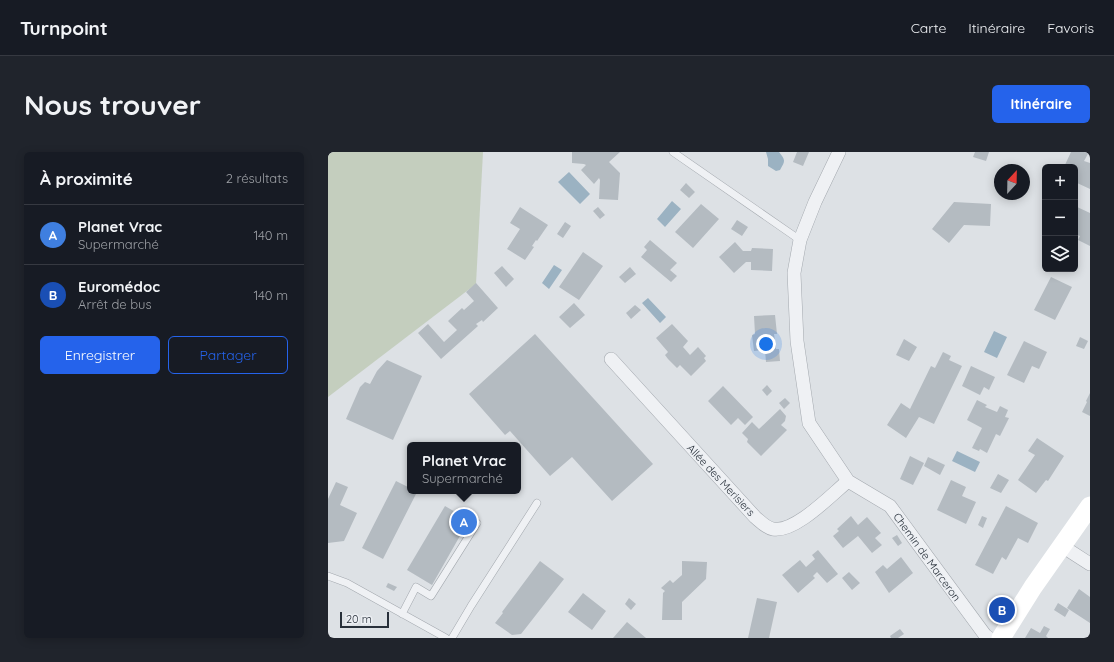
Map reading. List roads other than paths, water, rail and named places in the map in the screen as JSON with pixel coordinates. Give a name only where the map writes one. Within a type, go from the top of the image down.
[{"type":"street","name":"Chemin de Marceron","points":[[839,152],[815,202],[800,240],[794,273],[797,341],[809,423],[848,481],[890,506],[985,635],[989,638]]},
{"type":"street","name":"Allée des Merisiers","points":[[611,360],[755,517],[765,525],[773,529],[787,528],[800,522],[848,481]]},
{"type":"street","points":[[1001,638],[1033,587],[1090,506]]},
{"type":"street","points":[[1062,546],[1090,564]]},
{"type":"lane","points":[[673,152],[800,240]]},
{"type":"lane","points":[[452,638],[537,503]]},
{"type":"lane","points":[[402,614],[416,587],[431,596],[477,522]]},
{"type":"lane","points":[[328,576],[347,583],[446,638]]},
{"type":"water","points":[[766,152],[779,152],[783,157],[784,160],[780,170],[776,171],[768,166]]},
{"type":"water","points":[[569,172],[590,194],[580,204],[558,182]]},
{"type":"water","points":[[672,201],[681,209],[665,227],[657,219]]},
{"type":"water","points":[[554,265],[562,270],[549,289],[542,283]]},
{"type":"water","points":[[648,298],[666,317],[660,323],[642,303]]},
{"type":"water","points":[[994,331],[1007,337],[997,358],[984,352]]},
{"type":"water","points":[[957,451],[980,462],[975,472],[952,461]]},
{"type":"place","name":"Planet Vrac","points":[[464,522]]},
{"type":"place","name":"Euromédoc","points":[[1002,610]]}]
